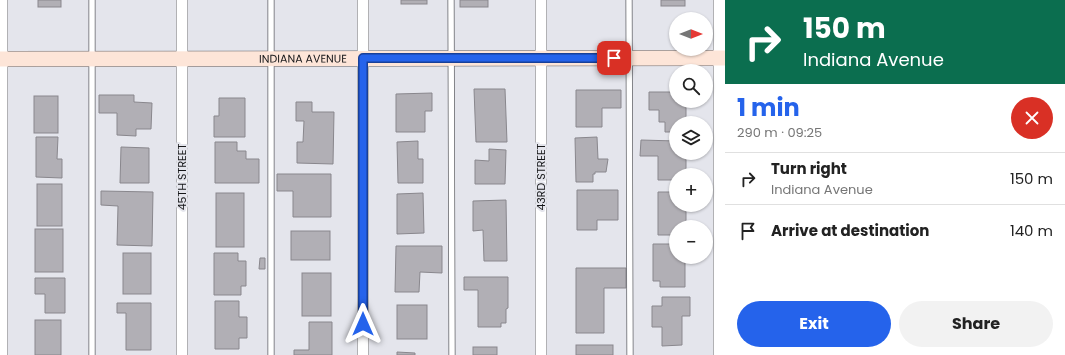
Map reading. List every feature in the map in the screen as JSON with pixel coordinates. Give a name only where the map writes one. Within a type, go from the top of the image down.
[{"type":"main road","name":"INDIANA AVENUE","points":[[1,59],[723,58]]},
{"type":"street","points":[[2,0],[2,355]]},
{"type":"street","name":"45TH STREET","points":[[182,0],[182,355]]},
{"type":"street","points":[[363,0],[363,355]]},
{"type":"street","name":"43RD STREET","points":[[541,0],[541,355]]},
{"type":"street","points":[[720,0],[723,58],[720,355]]},
{"type":"lane","points":[[92,0],[92,355]]},
{"type":"lane","points":[[271,0],[271,355]]},
{"type":"lane","points":[[451,0],[452,355]]},
{"type":"lane","points":[[629,0],[630,355]]},
{"type":"building","points":[[38,0],[61,0],[61,7],[38,7]]},
{"type":"building","points":[[401,0],[427,0],[427,4],[401,4]]},
{"type":"building","points":[[460,0],[488,0],[488,7],[460,7]]},
{"type":"building","points":[[661,0],[685,0],[685,6],[661,6]]},
{"type":"building","points":[[474,89],[505,89],[507,142],[476,142]]},
{"type":"building","points":[[576,90],[621,90],[621,108],[602,108],[602,127],[576,127]]},
{"type":"building","points":[[649,92],[669,92],[669,108],[686,108],[686,116],[669,116],[669,132],[665,132],[665,122],[659,122],[659,110],[649,110]]},
{"type":"building","points":[[432,93],[432,111],[425,111],[425,132],[396,132],[396,94]]},
{"type":"building","points":[[99,95],[134,95],[134,102],[152,103],[151,129],[136,129],[136,136],[117,135],[117,113],[99,113]]},
{"type":"building","points":[[34,96],[58,96],[58,133],[34,133]]},
{"type":"building","points":[[219,98],[245,98],[245,137],[214,137],[214,116],[219,116]]},
{"type":"building","points":[[296,102],[312,102],[312,112],[334,112],[333,164],[297,163],[297,142],[303,142],[304,121],[296,121]]},
{"type":"building","points":[[36,137],[58,137],[57,159],[62,159],[62,178],[36,177]]},
{"type":"building","points":[[597,137],[598,159],[608,159],[606,172],[595,172],[595,174],[593,174],[593,182],[576,182],[575,138]]},
{"type":"building","points":[[641,140],[669,141],[669,160],[686,160],[686,168],[669,168],[669,180],[658,180],[658,156],[640,156]]},
{"type":"building","points":[[418,141],[418,159],[423,159],[423,183],[398,183],[397,142]]},
{"type":"building","points":[[215,142],[237,142],[237,151],[246,151],[246,159],[259,159],[259,183],[215,183]]},
{"type":"building","points":[[121,147],[149,148],[149,183],[120,183]]},
{"type":"building","points":[[489,149],[506,150],[505,184],[475,184],[475,160],[489,161]]},
{"type":"building","points":[[277,174],[331,174],[331,217],[293,217],[293,191],[277,191]]},
{"type":"building","points":[[37,184],[62,184],[62,226],[37,226]]},
{"type":"building","points":[[577,190],[618,190],[618,220],[597,220],[597,230],[577,230]]},
{"type":"building","points":[[101,191],[153,192],[152,246],[117,245],[118,206],[101,205]]},
{"type":"building","points":[[658,192],[669,192],[669,212],[686,212],[686,220],[669,220],[669,235],[658,235]]},
{"type":"building","points":[[216,193],[244,193],[244,247],[216,247]]},
{"type":"building","points":[[423,193],[424,233],[397,234],[397,194]]},
{"type":"building","points":[[506,200],[507,261],[484,261],[483,230],[473,231],[473,201]]},
{"type":"building","points":[[35,229],[63,229],[63,272],[35,272]]},
{"type":"building","points":[[291,231],[330,231],[330,260],[291,260]]},
{"type":"building","points":[[653,244],[669,244],[669,264],[685,264],[685,287],[660,287],[660,281],[653,281]]},
{"type":"building","points":[[396,246],[442,246],[442,273],[420,272],[419,292],[395,292]]},
{"type":"building","points":[[123,253],[151,253],[151,294],[123,294]]},
{"type":"building","points":[[214,253],[238,253],[238,261],[246,261],[246,286],[241,286],[241,295],[214,295]]},
{"type":"building","points":[[260,258],[265,258],[265,269],[259,269]]},
{"type":"building","points":[[576,268],[626,268],[626,288],[604,288],[604,333],[576,333]]},
{"type":"building","points":[[302,273],[331,273],[331,316],[302,316]]},
{"type":"building","points":[[464,277],[508,277],[508,308],[506,309],[506,323],[501,323],[501,327],[478,327],[478,290],[464,290]]},
{"type":"building","points":[[35,278],[65,278],[65,313],[45,313],[45,294],[35,294]]},
{"type":"building","points":[[662,297],[690,297],[690,316],[682,316],[682,345],[662,346],[662,327],[652,327],[652,306],[662,306]]},
{"type":"building","points":[[215,301],[239,301],[239,317],[247,317],[247,338],[239,338],[239,349],[215,349]]},
{"type":"building","points":[[117,303],[151,303],[151,350],[126,350],[126,313],[117,313]]},
{"type":"building","points":[[397,305],[427,305],[427,339],[397,339]]},
{"type":"building","points":[[35,320],[61,320],[61,355],[35,355]]},
{"type":"building","points":[[309,322],[332,322],[332,355],[294,355],[294,350],[309,350]]},
{"type":"building","points":[[576,345],[613,345],[613,355],[576,355]]},
{"type":"building","points":[[473,347],[497,347],[497,355],[473,355]]},
{"type":"building","points":[[397,352],[415,353],[415,355],[397,355]]},
{"type":"route","points":[[363,324],[363,58],[614,58]]}]
